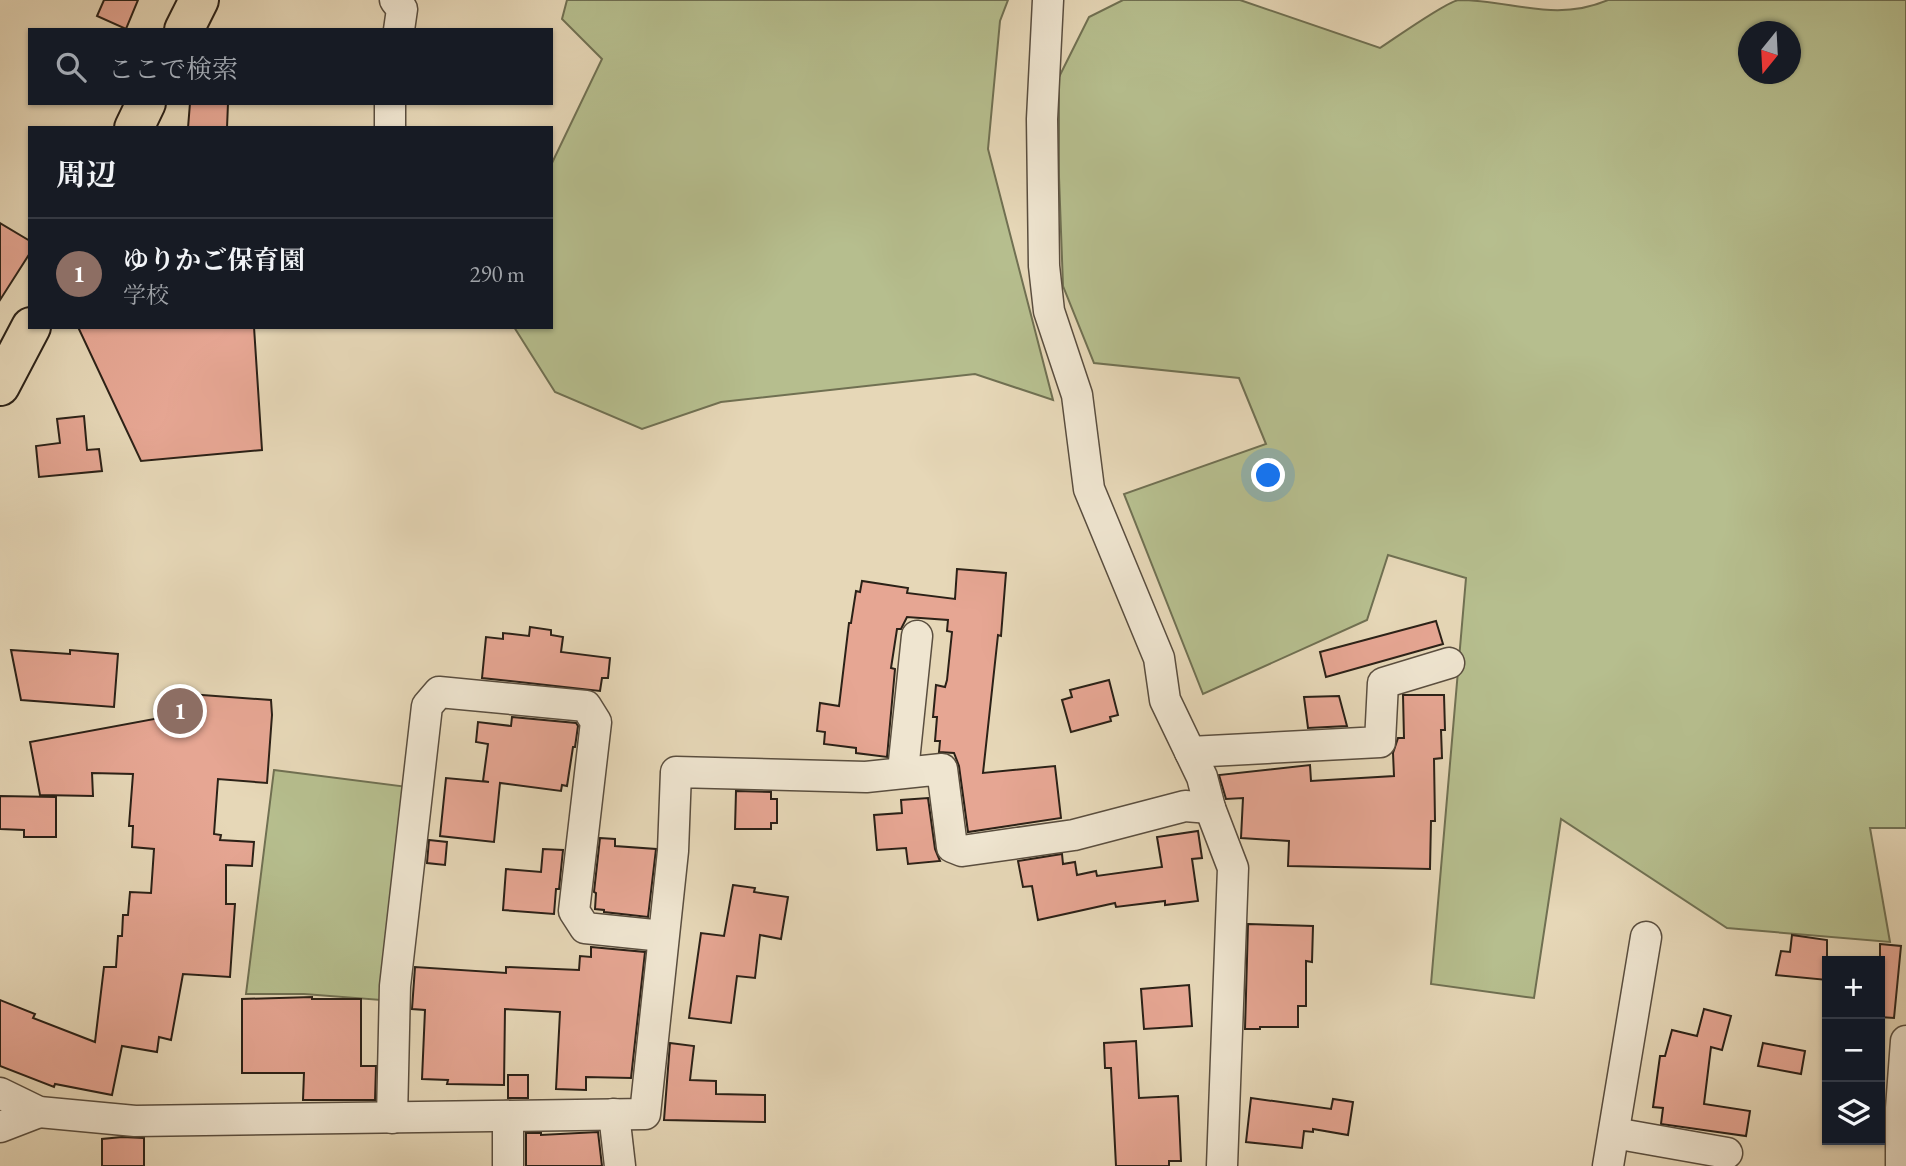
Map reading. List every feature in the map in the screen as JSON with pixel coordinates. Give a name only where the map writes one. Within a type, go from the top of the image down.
[{"type":"highway","points":[[185,28],[199,0]]},
{"type":"highway","points":[[135,126],[145,105]]},
{"type":"highway","points":[[0,386],[30,329]]},
{"type":"street","points":[[395,0],[401,9],[399,28]]},
{"type":"street","points":[[1048,0],[1042,119],[1044,266],[1049,311],[1077,395],[1089,489],[1159,659],[1165,700],[1202,777],[1210,808],[1233,868],[1222,1166]]},
{"type":"street","points":[[390,105],[390,126]]},
{"type":"street","points":[[903,771],[917,636]]},
{"type":"street","points":[[1190,752],[1380,742],[1383,683],[1449,663]]},
{"type":"street","points":[[392,1118],[395,986],[427,706],[439,692],[586,706],[596,722],[574,911],[585,928],[663,936]]},
{"type":"street","points":[[0,1093],[39,1112],[135,1121],[645,1114],[673,851],[676,772],[866,777],[942,769],[952,848],[962,851],[1074,835],[1185,806],[1210,808]]},
{"type":"street","points":[[1608,1166],[1646,937]]},
{"type":"street","points":[[1901,1166],[1901,1108],[1906,1041]]},
{"type":"street","points":[[0,1127],[39,1112]]},
{"type":"street","points":[[614,1114],[620,1166]]},
{"type":"street","points":[[508,1116],[508,1166]]},
{"type":"street","points":[[1614,1133],[1727,1153]]},
{"type":"green space","points":[[567,0],[1008,0],[1000,21],[988,149],[1053,400],[975,374],[721,402],[642,429],[555,392],[515,329],[553,329],[553,161],[602,59],[562,19]]},
{"type":"green space","points":[[1123,0],[1240,0],[1380,48],[1432,13],[1459,0],[1533,9],[1569,10],[1608,0],[1906,0],[1906,828],[1870,828],[1890,942],[1727,928],[1561,819],[1534,998],[1431,984],[1466,578],[1388,555],[1367,620],[1203,694],[1124,494],[1266,444],[1239,378],[1094,363],[1063,286],[1059,77],[1089,17]]},
{"type":"green space","points":[[274,770],[408,787],[381,1000],[304,994],[246,994]]},
{"type":"building","points":[[104,0],[138,0],[126,28],[97,16]]},
{"type":"building","points":[[190,105],[228,105],[227,126],[188,126]]},
{"type":"building","points":[[0,223],[28,240],[28,256],[0,300]]},
{"type":"building","points":[[79,329],[254,329],[262,450],[141,461]]},
{"type":"building","points":[[84,416],[87,450],[99,449],[102,471],[39,477],[36,446],[60,443],[57,419]]},
{"type":"building","points":[[957,569],[1006,573],[1001,636],[998,635],[983,773],[1055,766],[1061,818],[968,832],[959,766],[954,753],[939,752],[940,741],[935,741],[937,717],[933,717],[936,685],[945,687],[947,680],[952,632],[947,631],[948,620],[907,617],[901,629],[897,629],[891,668],[895,669],[887,757],[856,753],[856,748],[824,744],[825,732],[817,731],[820,703],[839,706],[849,623],[856,591],[860,592],[862,581],[908,588],[907,593],[955,599]]},
{"type":"building","points":[[1436,621],[1443,644],[1326,677],[1320,652]]},
{"type":"building","points":[[530,627],[551,630],[551,635],[563,637],[561,652],[610,658],[608,678],[602,678],[600,691],[482,678],[486,637],[503,639],[503,633],[529,636]]},
{"type":"building","points":[[11,650],[70,654],[70,650],[118,654],[114,707],[21,700]]},
{"type":"building","points":[[1109,680],[1118,715],[1110,717],[1111,721],[1071,732],[1062,700],[1072,697],[1070,690]]},
{"type":"building","points":[[175,693],[271,700],[267,783],[218,779],[214,834],[221,835],[220,840],[254,842],[252,866],[226,865],[226,904],[235,904],[230,977],[183,974],[171,1040],[159,1037],[157,1052],[122,1046],[112,1095],[55,1084],[54,1087],[0,1066],[0,1000],[35,1014],[33,1018],[95,1042],[104,967],[116,967],[118,936],[122,936],[123,915],[128,915],[130,892],[151,893],[154,849],[132,847],[133,826],[129,826],[133,774],[92,773],[93,796],[40,795],[30,742],[176,715]]},
{"type":"building","points":[[1403,695],[1444,695],[1445,730],[1441,730],[1442,758],[1434,759],[1435,821],[1431,821],[1430,869],[1288,866],[1289,841],[1241,838],[1243,798],[1226,799],[1219,775],[1310,765],[1311,781],[1394,776],[1393,753],[1398,738],[1404,738]]},
{"type":"building","points":[[1339,696],[1347,726],[1308,728],[1304,697]]},
{"type":"building","points":[[512,717],[576,723],[578,726],[575,747],[567,786],[562,785],[561,791],[500,783],[494,842],[440,836],[446,778],[489,782],[483,781],[488,744],[476,742],[478,722],[511,726]]},
{"type":"building","points":[[736,791],[771,792],[771,799],[777,799],[777,823],[771,823],[771,829],[735,829]]},
{"type":"building","points":[[0,796],[56,797],[56,837],[24,837],[24,830],[0,829]]},
{"type":"building","points":[[928,798],[935,849],[940,861],[908,864],[906,848],[877,850],[874,815],[902,813],[901,800]]},
{"type":"building","points":[[1198,831],[1202,858],[1192,859],[1198,901],[1165,905],[1165,901],[1116,907],[1115,903],[1038,920],[1032,886],[1023,887],[1018,861],[1062,854],[1063,864],[1075,862],[1077,875],[1096,871],[1097,876],[1162,867],[1157,837]]},
{"type":"building","points":[[600,838],[615,839],[615,846],[656,849],[648,917],[595,909],[594,892]]},
{"type":"building","points":[[429,840],[447,842],[445,865],[427,863]]},
{"type":"building","points":[[543,849],[563,850],[554,914],[503,910],[506,869],[541,872]]},
{"type":"building","points":[[733,885],[755,888],[754,892],[788,897],[781,939],[760,935],[755,978],[737,976],[731,1023],[689,1018],[701,933],[724,936]]},
{"type":"building","points":[[1248,924],[1313,926],[1312,962],[1306,961],[1306,1006],[1298,1006],[1298,1027],[1245,1029]]},
{"type":"building","points":[[1792,935],[1827,940],[1827,956],[1822,956],[1822,980],[1776,975],[1781,951],[1790,952]]},
{"type":"building","points":[[1880,944],[1901,946],[1894,1018],[1885,1017],[1885,956],[1880,956]]},
{"type":"building","points":[[591,947],[645,952],[631,1078],[586,1077],[586,1090],[556,1089],[560,1012],[505,1009],[504,1085],[447,1084],[448,1080],[422,1079],[425,1010],[412,1009],[415,967],[506,973],[506,967],[579,970],[580,956],[591,957]]},
{"type":"building","points":[[1189,985],[1192,1026],[1144,1029],[1141,989]]},
{"type":"building","points":[[242,999],[361,999],[361,1066],[376,1066],[375,1100],[303,1100],[304,1073],[242,1073]]},
{"type":"building","points":[[1704,1009],[1731,1016],[1722,1050],[1711,1047],[1704,1104],[1750,1111],[1746,1136],[1661,1124],[1663,1108],[1653,1107],[1660,1056],[1665,1056],[1672,1030],[1697,1036]]},
{"type":"building","points":[[1136,1041],[1139,1098],[1178,1096],[1181,1161],[1169,1161],[1169,1166],[1116,1166],[1111,1068],[1105,1068],[1104,1043]]},
{"type":"building","points":[[670,1043],[694,1046],[690,1080],[716,1081],[716,1094],[765,1095],[765,1122],[664,1120]]},
{"type":"building","points":[[1763,1043],[1805,1051],[1801,1074],[1758,1066]]},
{"type":"building","points":[[508,1075],[528,1075],[528,1098],[508,1098]]},
{"type":"building","points":[[1251,1098],[1331,1109],[1333,1099],[1353,1102],[1348,1135],[1313,1129],[1313,1132],[1304,1131],[1302,1148],[1246,1142]]},
{"type":"building","points":[[598,1132],[602,1166],[526,1166],[526,1133],[541,1135]]},
{"type":"building","points":[[144,1138],[144,1166],[102,1166],[102,1139]]},
{"type":"place","name":"ゆりかご保育園","points":[[180,711]]}]
